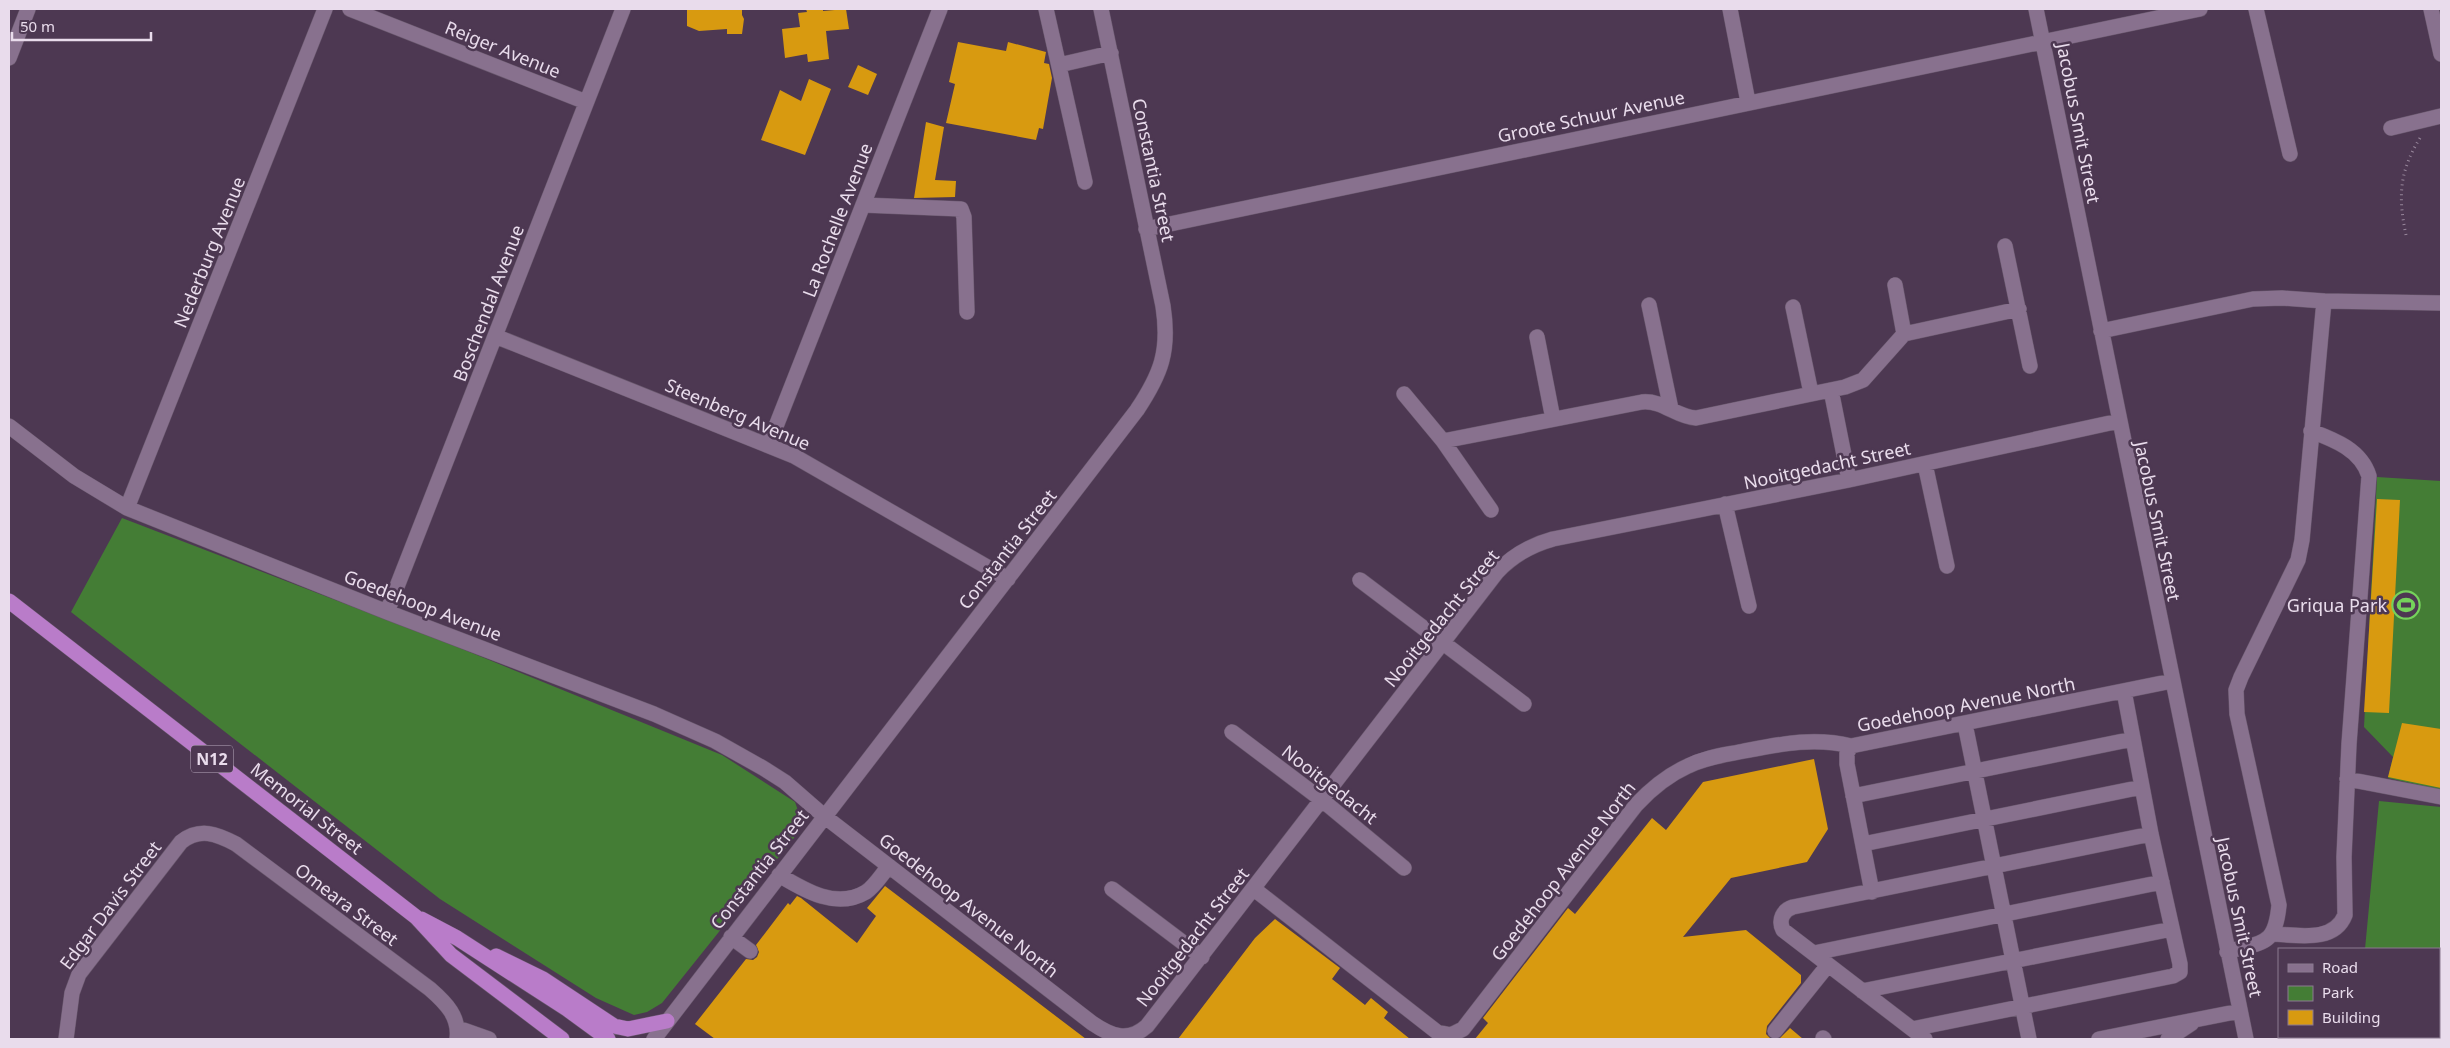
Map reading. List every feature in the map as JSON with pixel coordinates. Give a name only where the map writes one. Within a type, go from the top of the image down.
[{"type":"highway","name":"Memorial Street","points":[[9,601],[416,917],[451,955],[562,1039]]},
{"type":"highway","name":"Memorial Street","points":[[416,917],[443,930],[480,953],[608,1039]]},
{"type":"highway","points":[[480,953],[508,960],[543,979],[614,1026],[628,1029],[668,1021]]},
{"type":"street","points":[[9,58],[28,9]]},
{"type":"street","name":"Nederburg Avenue","points":[[127,508],[325,9]]},
{"type":"street","name":"Reiger Avenue","points":[[350,9],[586,102]]},
{"type":"street","name":"Boschendal Avenue","points":[[387,612],[623,9]]},
{"type":"street","name":"La Rochelle Avenue","points":[[770,444],[940,9]]},
{"type":"street","points":[[1046,9],[1085,182]]},
{"type":"street","name":"Constantia Street","points":[[654,1039],[1137,410],[1160,371],[1165,348],[1166,323],[1101,9]]},
{"type":"street","points":[[1730,9],[1748,102]]},
{"type":"street","name":"Jacobus Smit Street","points":[[2036,9],[2246,1039]]},
{"type":"street","name":"Groote Schuur Avenue","points":[[1146,229],[2200,9]]},
{"type":"street","points":[[2256,9],[2290,154]]},
{"type":"street","points":[[2431,9],[2441,54]]},
{"type":"street","points":[[1059,65],[1110,54]]},
{"type":"street","points":[[2391,128],[2436,117]]},
{"type":"street","points":[[863,205],[961,209],[964,217],[967,312]]},
{"type":"street","points":[[2005,246],[2030,366]]},
{"type":"street","points":[[1895,285],[1904,334]]},
{"type":"street","points":[[2101,331],[2253,299],[2282,298],[2324,301],[2441,303]]},
{"type":"street","points":[[2227,952],[2264,941],[2273,934],[2277,925],[2279,906],[2237,714],[2236,690],[2247,663],[2298,560],[2302,540],[2324,301]]},
{"type":"street","points":[[1649,305],[1671,409]]},
{"type":"street","points":[[1793,307],[1811,393]]},
{"type":"street","points":[[1443,442],[1642,402],[1657,403],[1684,416],[1696,418],[1851,386],[1863,380],[1904,334],[2019,310]]},
{"type":"street","name":"Steenberg Avenue","points":[[495,336],[770,444],[814,467],[1008,579]]},
{"type":"street","points":[[1537,337],[1553,419]]},
{"type":"street","points":[[1831,390],[1849,480]]},
{"type":"street","points":[[1404,394],[1443,442],[1491,510]]},
{"type":"street","name":"Nooitgedacht Street","points":[[1092,1023],[1104,1031],[1120,1037],[1141,1032],[1202,957],[1497,572],[1513,557],[1532,546],[1553,539],[1849,480],[2119,421]]},
{"type":"street","name":"Goedehoop Avenue","points":[[9,426],[74,476],[127,508],[387,612],[654,714],[715,741],[785,782],[824,816]]},
{"type":"street","points":[[2273,934],[2314,936],[2331,933],[2342,924],[2346,904],[2344,857],[2348,779],[2368,476],[2359,457],[2333,440],[2311,430]]},
{"type":"street","points":[[1925,464],[1946,566]]},
{"type":"street","points":[[1725,504],[1749,606]]},
{"type":"street","points":[[1360,580],[1524,704]]},
{"type":"street","name":"Goedehoop Avenue North","points":[[1254,889],[1444,1037],[1455,1034],[1463,1029],[1628,814],[1657,784],[1686,767],[1702,760],[1793,742],[1824,741],[1851,746],[2172,681]]},
{"type":"street","points":[[1912,1029],[2177,975],[2180,972],[2180,964],[2151,834],[2124,691]]},
{"type":"street","points":[[1965,724],[2029,1039]]},
{"type":"street","name":"Nooitgedacht","points":[[1232,732],[1322,800],[1404,868]]},
{"type":"street","points":[[1853,796],[2133,739]]},
{"type":"street","points":[[1851,746],[1846,760],[1872,892]]},
{"type":"street","points":[[2348,779],[2441,797]]},
{"type":"street","points":[[1863,844],[2142,787]]},
{"type":"street","name":"Goedehoop Avenue North","points":[[824,816],[1092,1023]]},
{"type":"street","name":"Omeara Street","points":[[197,833],[216,834],[244,850],[430,989],[450,1011],[458,1033]]},
{"type":"street","name":"Edgar Davis Street","points":[[66,1039],[72,993],[85,964],[176,847],[186,837],[197,833]]},
{"type":"street","points":[[1925,1039],[1783,930],[1781,923],[1784,912],[1790,908],[2151,834]]},
{"type":"street","points":[[779,875],[812,894],[841,899],[866,892],[889,866]]},
{"type":"street","points":[[1814,953],[2162,882]]},
{"type":"street","points":[[1112,889],[1202,957]]},
{"type":"street","points":[[1862,991],[2172,929]]},
{"type":"street","points":[[731,937],[750,952]]},
{"type":"street","points":[[1775,1031],[1828,965]]},
{"type":"street","points":[[2099,1039],[2240,1011]]},
{"type":"street","points":[[2168,1039],[2197,1020]]},
{"type":"street","points":[[458,1033],[489,1039]]},
{"type":"path","points":[[2406,235],[2400,207],[2402,181],[2414,148],[2436,117]]},
{"type":"green space","name":"Griqua Park","points":[[2377,477],[2441,481],[2441,790],[2388,778],[2393,757],[2364,727]]},
{"type":"green space","points":[[122,518],[455,646],[722,755],[795,802],[801,819],[794,838],[662,1003],[647,1012],[634,1015],[596,998],[440,899],[71,612]]},
{"type":"green space","points":[[2379,801],[2441,807],[2441,1005],[2440,948],[2365,948]]},
{"type":"building","points":[[687,9],[742,9],[744,19],[742,34],[727,34],[727,29],[699,31],[687,26]]},
{"type":"building","points":[[806,9],[823,9],[823,11],[846,9],[849,29],[826,31],[829,59],[808,62],[807,54],[785,58],[782,29],[800,27],[798,13],[807,12]]},
{"type":"building","points":[[958,42],[1006,51],[1008,42],[1046,52],[1044,63],[1049,64],[1052,78],[1043,129],[1039,128],[1036,140],[946,123],[955,84],[949,82]]},
{"type":"building","points":[[858,65],[877,74],[868,95],[848,87]]},
{"type":"building","points":[[809,79],[831,89],[805,155],[761,140],[780,90],[801,101]]},
{"type":"building","points":[[926,122],[944,127],[935,180],[956,181],[955,197],[914,198]]},
{"type":"building","points":[[2377,499],[2400,500],[2389,713],[2364,712]]},
{"type":"building","points":[[2402,723],[2441,729],[2441,788],[2388,777]]},
{"type":"building","points":[[1814,759],[1828,829],[1807,862],[1731,878],[1683,937],[1746,930],[1801,975],[1801,983],[1767,1026],[1766,1034],[1771,1039],[1475,1039],[1488,1023],[1483,1018],[1568,908],[1575,914],[1652,818],[1666,830],[1703,782]]},
{"type":"building","points":[[885,886],[1086,1039],[715,1039],[695,1024],[746,959],[753,960],[757,957],[759,952],[756,945],[788,903],[790,905],[797,896],[857,943],[876,916],[867,908]]},
{"type":"building","points":[[1275,919],[1340,968],[1332,979],[1365,1005],[1371,998],[1388,1012],[1384,1018],[1410,1039],[1178,1039],[1255,938]]},
{"type":"building","points":[[1790,1028],[1803,1039],[1779,1039]]},
{"type":"place","name":"Griqua Park","points":[[2406,605]]}]
